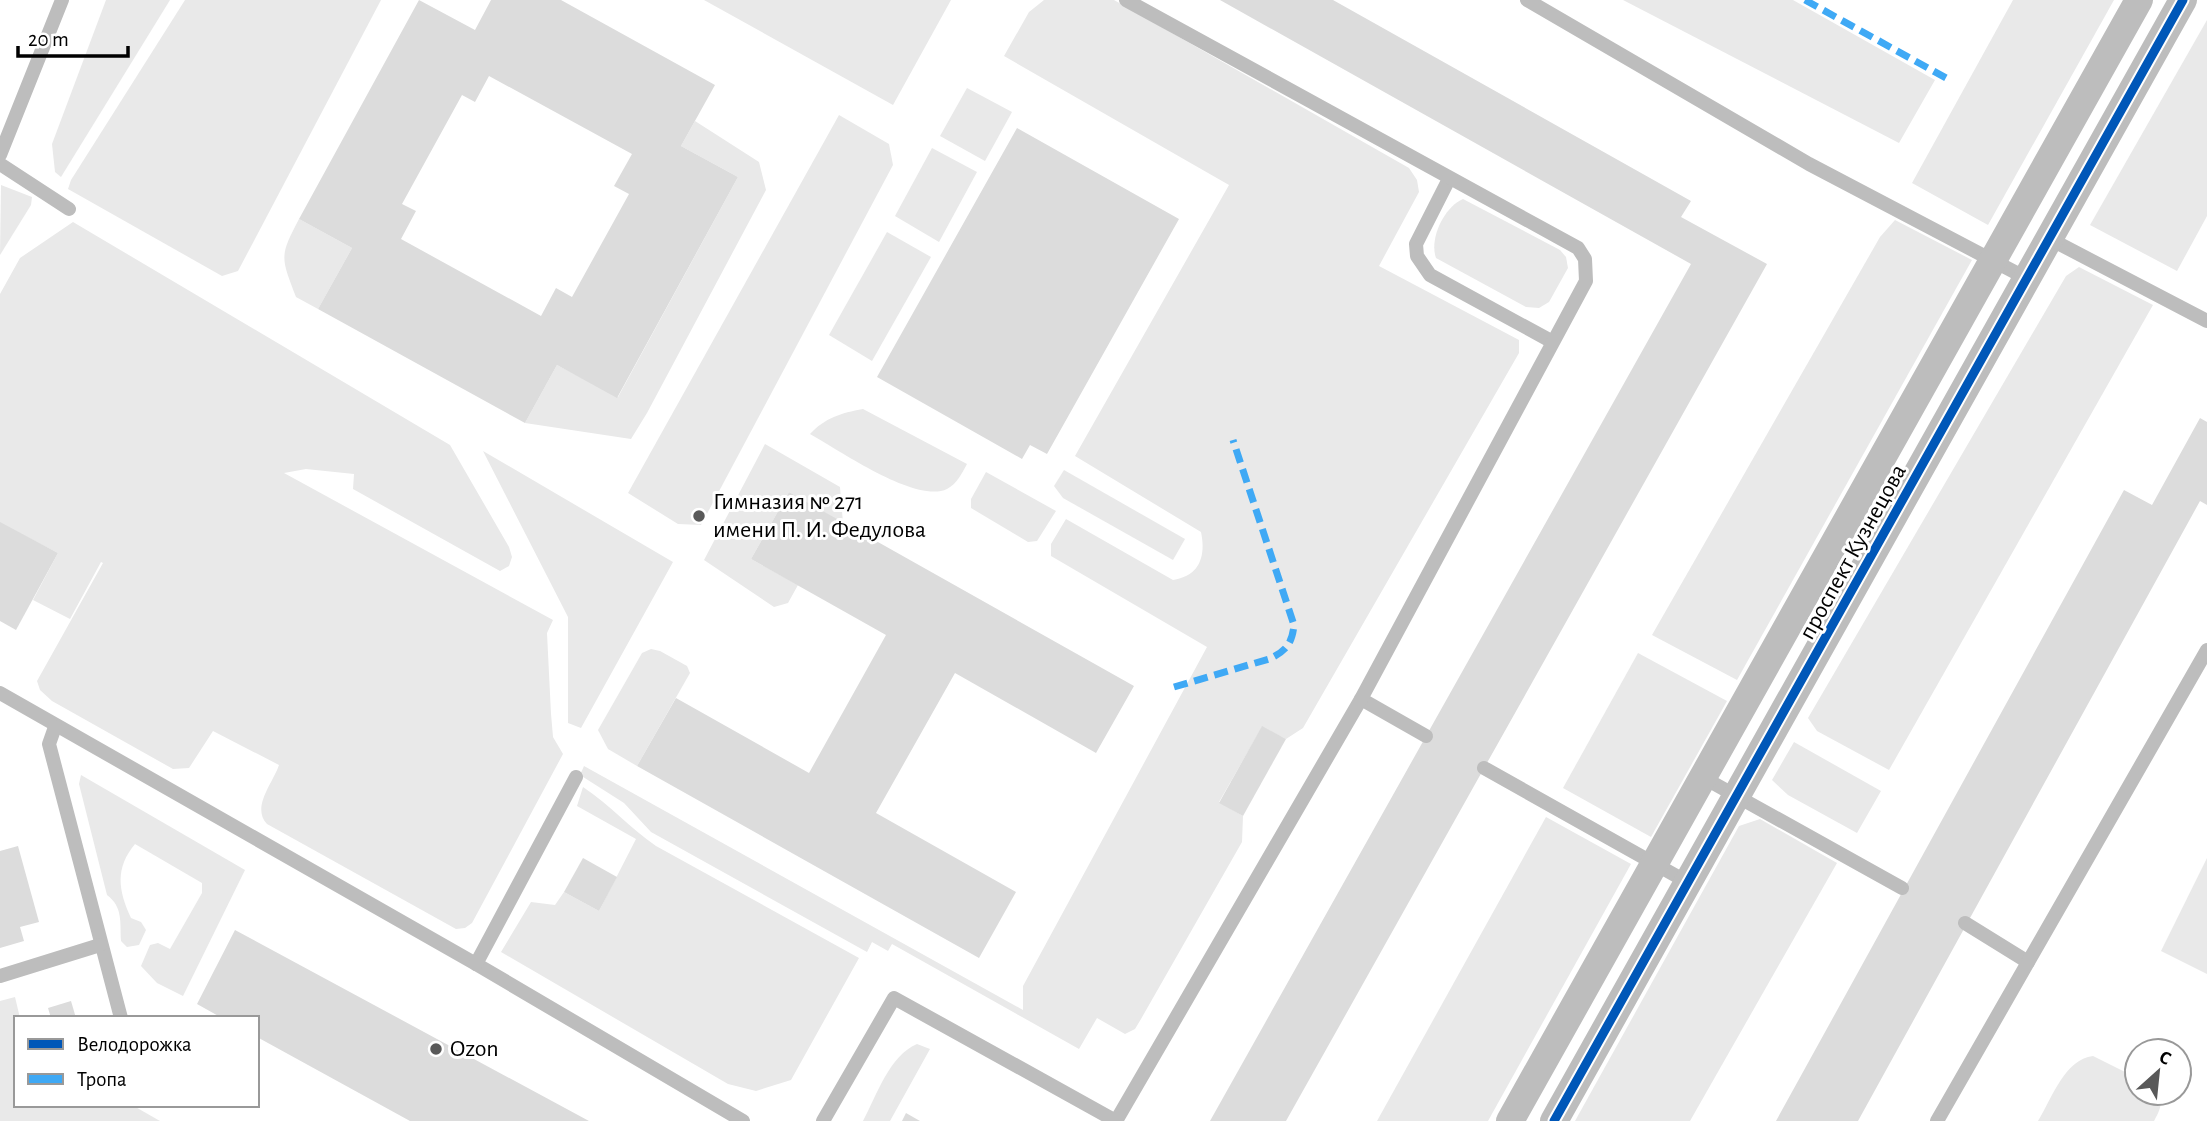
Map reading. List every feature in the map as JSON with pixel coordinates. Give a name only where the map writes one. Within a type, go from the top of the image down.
[{"type":"street","name":"проспект Кузнецова","points":[[1510,1121],[2139,0]]},
{"type":"street","name":"проспект Кузнецова","points":[[1554,1121],[1738,798],[2183,0]]},
{"type":"lane","points":[[0,155],[62,0]]},
{"type":"lane","points":[[823,1121],[894,998],[1115,1121],[1362,699],[1586,281],[1585,259],[1578,248],[1126,0]]},
{"type":"lane","points":[[1527,0],[1809,164],[2028,279]]},
{"type":"lane","points":[[0,164],[69,209]]},
{"type":"lane","points":[[1449,179],[1416,244],[1422,267],[1430,275],[1552,341]]},
{"type":"lane","points":[[2050,239],[2207,321]]},
{"type":"lane","points":[[1937,1121],[2207,650]]},
{"type":"lane","points":[[0,693],[55,727],[476,964],[743,1121]]},
{"type":"lane","points":[[1362,699],[1426,736]]},
{"type":"lane","points":[[55,727],[49,744],[120,1016]]},
{"type":"lane","points":[[1484,768],[1689,883]]},
{"type":"lane","points":[[476,964],[576,777]]},
{"type":"lane","points":[[1704,778],[1902,888]]},
{"type":"lane","points":[[1965,923],[2028,962]]},
{"type":"lane","points":[[0,976],[100,945]]},
{"type":"shaded area","points":[[106,0],[170,0],[61,177],[55,172],[52,144]]},
{"type":"shaded area","points":[[185,0],[381,0],[238,271],[222,276],[68,189],[71,180]]},
{"type":"shaded area","points":[[704,0],[951,0],[893,105]]},
{"type":"shaded area","points":[[1044,0],[1114,0],[1409,168],[1417,180],[1419,192],[1379,266],[1519,340],[1519,353],[1303,728],[1286,739],[1262,727],[1219,802],[1243,816],[1242,842],[1135,1029],[1125,1034],[1097,1018],[1079,1049],[892,944],[888,951],[872,942],[867,952],[651,832],[624,803],[580,775],[584,766],[1023,1010],[1023,986],[1207,647],[1051,556],[1051,544],[1066,519],[1173,580],[1189,574],[1199,564],[1203,549],[1201,532],[1075,456],[1229,185],[1004,56],[1029,12]]},
{"type":"shaded area","points":[[1623,0],[1793,0],[1935,80],[1899,143]]},
{"type":"shaded area","points":[[2013,0],[2114,0],[1988,225],[1912,183]]},
{"type":"shaded area","points":[[2207,20],[2207,216],[2177,271],[2090,225]]},
{"type":"shaded area","points":[[967,88],[1012,112],[985,161],[940,136]]},
{"type":"shaded area","points":[[839,115],[889,144],[893,165],[701,525],[678,524],[628,493]]},
{"type":"shaded area","points":[[695,121],[759,162],[766,190],[647,413],[631,439],[525,423],[557,365],[618,397],[738,177],[681,146]]},
{"type":"shaded area","points":[[932,148],[977,172],[939,242],[895,216]]},
{"type":"shaded area","points":[[1,185],[32,197],[31,205],[0,255]]},
{"type":"shaded area","points":[[1463,199],[1560,250],[1566,257],[1568,268],[1549,302],[1539,308],[1526,307],[1436,258],[1436,233],[1440,224],[1450,209]]},
{"type":"shaded area","points":[[299,219],[352,248],[318,309],[296,297],[285,265],[285,250]]},
{"type":"shaded area","points":[[1895,220],[1972,260],[1737,680],[1652,635],[1880,237]]},
{"type":"shaded area","points":[[73,222],[450,445],[509,547],[512,557],[509,566],[500,571],[353,489],[354,474],[306,469],[284,473],[553,620],[547,633],[551,714],[553,737],[563,754],[472,923],[465,928],[456,929],[267,824],[261,810],[262,803],[279,765],[213,731],[189,768],[173,769],[52,701],[40,690],[37,681],[103,563],[101,562],[70,619],[33,600],[58,553],[0,523],[0,294],[20,258]]},
{"type":"shaded area","points":[[887,232],[931,257],[872,361],[829,335]]},
{"type":"shaded area","points":[[2079,267],[2153,305],[1889,770],[1817,731],[1808,718],[2066,276]]},
{"type":"shaded area","points":[[863,409],[967,464],[959,478],[947,489],[933,492],[917,489],[878,473],[810,434],[834,417]]},
{"type":"shaded area","points":[[765,444],[840,487],[843,523],[789,492],[751,559],[798,585],[788,603],[774,607],[704,560]]},
{"type":"shaded area","points":[[483,451],[673,562],[581,728],[568,723],[568,617]]},
{"type":"shaded area","points":[[1064,470],[1185,539],[1173,560],[1063,498],[1054,486]]},
{"type":"shaded area","points":[[986,472],[1056,511],[1037,541],[1028,542],[971,508],[971,499]]},
{"type":"shaded area","points":[[651,649],[687,666],[690,673],[637,766],[608,749],[598,730],[642,653]]},
{"type":"shaded area","points":[[1638,653],[1727,701],[1651,837],[1563,788]]},
{"type":"shaded area","points":[[1794,742],[1881,791],[1857,833],[1788,795],[1772,780]]},
{"type":"shaded area","points":[[81,775],[245,870],[183,996],[157,983],[141,966],[150,945],[158,943],[170,949],[202,893],[202,883],[135,844],[124,862],[121,889],[131,918],[141,922],[146,930],[139,945],[127,947],[121,941],[118,910],[107,895],[79,784]]},
{"type":"shaded area","points":[[583,787],[656,846],[859,958],[791,1080],[756,1091],[728,1084],[501,952],[531,902],[555,905],[564,892],[599,911],[636,839],[577,806]]},
{"type":"shaded area","points":[[1546,817],[1631,864],[1488,1121],[1377,1121]]},
{"type":"shaded area","points":[[1760,819],[1837,863],[1690,1121],[1575,1121],[1739,826]]},
{"type":"shaded area","points":[[2207,858],[2207,974],[2161,951]]},
{"type":"shaded area","points":[[15,997],[20,1016],[14,1016],[14,1107],[136,1107],[160,1121],[0,1121],[0,1001]]},
{"type":"shaded area","points":[[917,1044],[930,1049],[890,1121],[863,1121],[891,1067],[899,1057]]},
{"type":"shaded area","points":[[2093,1056],[2123,1071],[2123,1107],[2160,1107],[2154,1121],[2038,1121],[2060,1081],[2083,1059]]},
{"type":"building","points":[[419,0],[475,30],[491,0],[561,0],[715,85],[681,146],[738,177],[617,398],[557,365],[525,423],[318,309],[352,248],[299,219]],"holes":[[[489,76],[632,154],[614,186],[629,194],[572,297],[556,288],[541,316],[401,239],[416,211],[402,204],[462,95],[475,102]]]},
{"type":"building","points":[[1220,0],[1333,0],[1691,201],[1681,217],[1767,264],[1286,1121],[1210,1121],[1691,264]]},
{"type":"building","points":[[1017,128],[1179,219],[1047,454],[1030,445],[1022,459],[877,377]]},
{"type":"building","points":[[2200,418],[2207,422],[2207,505],[2200,501],[1858,1121],[1776,1121],[2124,490],[2152,505]]},
{"type":"building","points":[[789,492],[1134,686],[1096,753],[955,673],[876,813],[1016,892],[979,958],[637,766],[676,698],[809,773],[886,635],[751,559]]},
{"type":"building","points":[[0,522],[58,553],[16,630],[0,621]]},
{"type":"building","points":[[1262,726],[1286,739],[1243,816],[1219,803]]},
{"type":"building","points":[[18,846],[39,922],[20,927],[24,941],[0,948],[0,851]]},
{"type":"building","points":[[583,858],[617,877],[599,911],[564,892]]},
{"type":"building","points":[[235,930],[589,1121],[410,1121],[259,1038],[259,1016],[218,1016],[197,1004]]},
{"type":"building","points":[[71,1001],[75,1016],[50,1016],[48,1008]]},
{"type":"building","points":[[906,1113],[920,1121],[902,1121]]},
{"type":"marked path","points":[[1805,0],[1946,78]]},
{"type":"marked path","points":[[1174,687],[1269,659],[1287,646],[1293,632],[1294,625],[1233,440]]},
{"type":"cycle path","points":[[1554,1121],[2183,0]]},
{"type":"place","name":"Гимназия № 271 имени П. И. Федулова","points":[[699,516]]},
{"type":"place","name":"Ozon","points":[[436,1049]]}]
